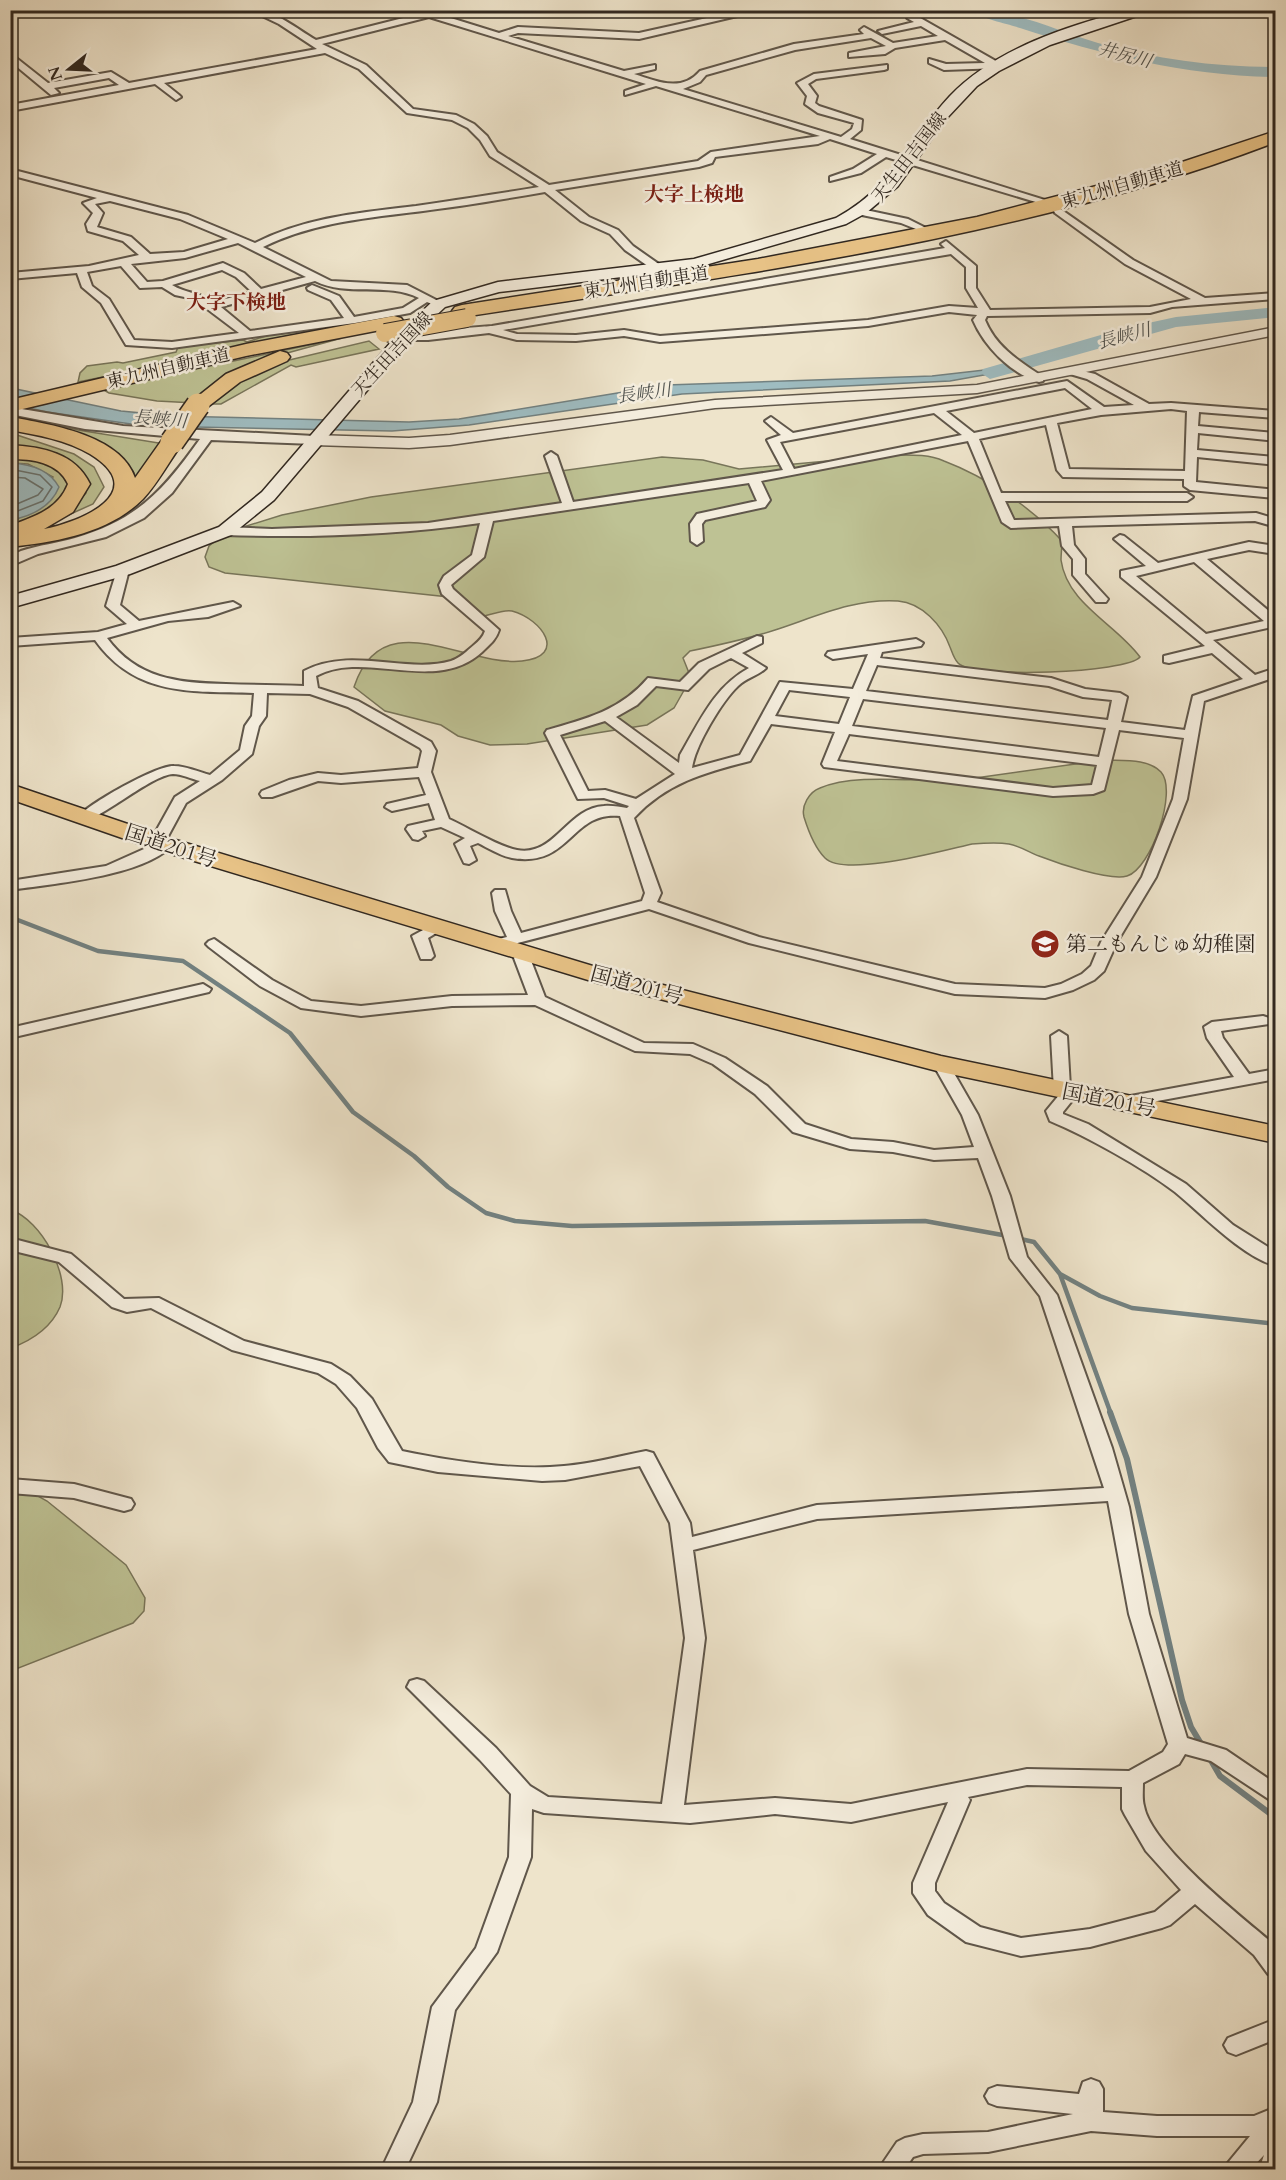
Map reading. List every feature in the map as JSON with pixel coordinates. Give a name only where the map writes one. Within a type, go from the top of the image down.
[{"type":"highway","name":"東九州自動車道","points":[[10,408],[90,386],[256,348],[394,331],[464,314],[785,260],[949,229],[1061,203],[1188,166],[1275,136]]},
{"type":"highway","points":[[10,540],[65,531],[96,520],[126,502],[136,493],[198,405],[220,386],[266,362],[317,347],[394,331]]},
{"type":"highway","points":[[10,423],[40,429],[89,446],[120,469],[124,477],[124,494],[96,520]]},
{"type":"highway","points":[[10,429],[47,438],[76,449],[97,462],[111,480],[106,498],[77,518],[46,528],[10,532]]},
{"type":"highway","points":[[10,452],[39,455],[55,460],[76,475],[79,484],[73,499],[56,515],[10,532]]},
{"type":"highway","name":"国道201号","points":[[10,791],[161,843],[438,927],[511,945],[780,1024],[941,1064],[1275,1135]]},
{"type":"main road","name":"天生田吉国線","points":[[10,603],[123,570],[225,531],[268,496],[340,409],[394,331],[433,301],[498,287],[659,269],[734,253],[826,226],[861,212],[883,195],[955,99],[998,66],[1051,42],[1115,18],[1149,10]]},
{"type":"street","points":[[254,10],[268,14],[326,50],[359,64],[411,112],[451,116],[463,120],[483,136],[494,154],[548,188],[585,219],[614,232],[629,248],[659,269]]},
{"type":"street","points":[[414,10],[1043,201]]},
{"type":"street","points":[[500,35],[518,30],[639,36],[692,22],[759,10]]},
{"type":"street","points":[[922,10],[910,14],[945,37],[956,40],[998,66]]},
{"type":"street","points":[[315,43],[428,15]]},
{"type":"street","points":[[676,88],[697,80],[703,73],[794,47],[922,23]]},
{"type":"street","points":[[811,35],[860,27],[878,33],[892,46]]},
{"type":"street","points":[[852,55],[885,51],[892,46],[945,37]]},
{"type":"street","points":[[10,108],[125,85],[326,50]]},
{"type":"street","points":[[10,56],[37,80],[48,86],[58,99]]},
{"type":"street","points":[[932,61],[944,67],[998,66]]},
{"type":"street","points":[[626,74],[652,67]]},
{"type":"street","points":[[844,139],[856,130],[859,122],[849,116],[815,110],[810,104],[812,96],[802,82],[814,77],[884,67]]},
{"type":"street","points":[[48,86],[111,75],[125,85]]},
{"type":"street","points":[[154,80],[176,97]]},
{"type":"street","points":[[628,93],[657,83]]},
{"type":"street","points":[[255,247],[283,233],[321,221],[477,201],[706,162],[711,155],[818,141],[831,135]]},
{"type":"street","points":[[834,179],[857,171],[886,152]]},
{"type":"street","points":[[10,172],[184,217],[255,247],[314,278],[340,285],[407,288],[433,301]]},
{"type":"street","points":[[112,197],[88,203],[98,213],[92,229],[127,239],[147,257]]},
{"type":"street","points":[[1059,211],[1129,262],[1202,302]]},
{"type":"street","points":[[861,212],[904,221],[921,228]]},
{"type":"street","points":[[10,276],[81,270],[147,257],[189,254],[238,240]]},
{"type":"street","points":[[394,331],[428,338],[492,329],[950,247],[972,269],[971,288],[985,311]]},
{"type":"street","points":[[189,254],[212,269]]},
{"type":"street","points":[[124,262],[141,285],[164,284],[225,267],[240,274],[258,292]]},
{"type":"street","points":[[81,270],[87,287],[105,301],[130,344],[172,345],[248,335],[406,311],[433,301]]},
{"type":"street","points":[[212,306],[314,278]]},
{"type":"street","points":[[301,281],[335,298],[351,320]]},
{"type":"street","points":[[164,284],[178,295],[193,295],[212,306],[248,335]]},
{"type":"street","points":[[492,329],[495,332],[517,337],[576,338],[624,333],[660,339],[868,323],[949,309],[1002,314],[1098,309],[1150,310],[1171,304],[1275,296]]},
{"type":"street","points":[[985,311],[979,320],[983,331],[999,352],[1039,379]]},
{"type":"street","points":[[10,408],[104,430],[409,443],[450,440],[716,404],[924,394],[1039,379],[1222,339],[1275,331]]},
{"type":"street","points":[[1074,372],[1100,380],[1144,406]]},
{"type":"street","points":[[790,473],[773,440],[1067,384],[1101,411]]},
{"type":"street","points":[[225,531],[272,533],[407,529],[790,473],[1101,411],[1144,406],[1275,416]]},
{"type":"street","points":[[1187,520],[1193,408]]},
{"type":"street","points":[[937,409],[972,437],[1006,519],[1011,524],[1256,517],[1275,523]]},
{"type":"street","points":[[777,422],[790,436]]},
{"type":"street","points":[[1050,422],[1063,470],[1067,474],[1275,494]]},
{"type":"street","points":[[1193,429],[1275,437]]},
{"type":"street","points":[[10,562],[27,553],[92,537],[130,522],[155,506],[175,483],[208,436]]},
{"type":"street","points":[[1192,453],[1275,461]]},
{"type":"street","points":[[551,456],[568,504]]},
{"type":"street","points":[[697,541],[696,524],[701,517],[761,504],[764,500],[753,478]]},
{"type":"street","points":[[998,497],[1189,486]]},
{"type":"street","points":[[311,690],[309,674],[318,669],[362,665],[446,667],[463,661],[490,637],[492,630],[447,591],[445,585],[449,579],[478,557],[488,517]]},
{"type":"street","points":[[1065,522],[1068,546],[1078,559],[1079,575],[1101,599]]},
{"type":"street","points":[[1120,539],[1155,567]]},
{"type":"street","points":[[1226,539],[1249,546]]},
{"type":"street","points":[[1253,680],[1126,574],[1249,546],[1262,546],[1275,550]]},
{"type":"street","points":[[1197,558],[1275,622]]},
{"type":"street","points":[[123,570],[113,606],[115,611],[138,626]]},
{"type":"street","points":[[10,642],[99,636],[167,617],[208,613],[233,606]]},
{"type":"street","points":[[1169,660],[1209,643],[1275,622]]},
{"type":"street","points":[[99,636],[107,649],[144,678],[164,685],[311,690],[354,704],[426,745],[429,751],[424,772],[443,822],[513,854],[544,853],[575,825],[592,814],[604,810],[634,808]]},
{"type":"street","points":[[634,808],[605,794],[583,796],[552,733],[608,717],[645,692],[653,681],[682,687],[704,666],[758,640]]},
{"type":"street","points":[[875,655],[916,644]]},
{"type":"street","points":[[684,774],[687,755],[724,693],[735,681],[759,668],[730,652]]},
{"type":"street","points":[[833,655],[875,655],[1050,681],[1083,693],[1120,697],[1099,787],[1093,790],[1053,792],[829,764],[875,655]]},
{"type":"street","points":[[511,945],[649,904],[754,940],[955,990],[1045,993],[1067,987],[1088,977],[1098,968],[1109,942],[1149,877],[1179,799],[1193,735],[1198,699],[1275,672]]},
{"type":"street","points":[[649,904],[653,893],[627,817],[656,789],[684,774],[745,758],[785,685],[1193,735]]},
{"type":"street","points":[[10,886],[95,874],[137,860],[161,843],[180,800],[212,780],[247,751],[252,726],[259,716],[261,688]]},
{"type":"street","points":[[608,717],[684,774]]},
{"type":"street","points":[[767,719],[1105,762]]},
{"type":"street","points":[[84,818],[109,800],[165,772],[174,770],[212,780]]},
{"type":"street","points":[[267,794],[294,783],[318,777],[341,779],[424,772]]},
{"type":"street","points":[[392,807],[433,798]]},
{"type":"street","points":[[418,836],[413,829],[443,822]]},
{"type":"street","points":[[469,860],[462,844],[476,839]]},
{"type":"street","points":[[500,893],[511,945],[522,958],[538,1000]]},
{"type":"street","points":[[426,956],[420,936],[438,927]]},
{"type":"street","points":[[214,944],[266,983],[307,1005],[361,1011],[452,1001],[538,1000],[641,1048],[693,1049],[710,1057],[761,1090],[799,1128],[850,1144],[893,1147],[934,1155],[984,1152]]},
{"type":"street","points":[[10,1033],[203,989]]},
{"type":"street","points":[[1244,1079],[1215,1038],[1212,1027],[1263,1021]]},
{"type":"street","points":[[1059,1036],[1067,1091],[1054,1111],[1056,1117],[1082,1128],[1180,1188],[1227,1229],[1275,1260]]},
{"type":"street","points":[[941,1064],[970,1115],[1019,1258],[1048,1295],[1116,1494],[1139,1614],[1185,1744]]},
{"type":"street","points":[[1125,1102],[1275,1074]]},
{"type":"street","points":[[10,1244],[65,1258],[118,1303],[127,1306],[153,1302],[238,1346],[324,1368],[343,1380],[365,1404],[388,1448],[396,1457],[438,1465],[542,1474],[565,1473],[646,1458],[680,1524],[695,1638],[672,1813]]},
{"type":"street","points":[[10,1486],[74,1491],[124,1504]]},
{"type":"street","points":[[683,1546],[817,1512],[1116,1494]]},
{"type":"street","points":[[417,1688],[488,1754],[522,1792],[544,1805],[690,1815],[775,1806],[851,1813],[960,1802],[1027,1777],[1132,1779],[1171,1758],[1185,1744]]},
{"type":"street","points":[[1185,1744],[1218,1755],[1275,1796]]},
{"type":"street","points":[[1132,1779],[1133,1809],[1154,1845],[1195,1890],[1262,1948],[1275,1967]]},
{"type":"street","points":[[393,2169],[425,2103],[444,2007],[486,1952],[520,1857],[522,1792]]},
{"type":"street","points":[[960,1802],[924,1883],[924,1893],[936,1910],[974,1935],[1021,1947],[1090,1938],[1162,1919],[1195,1890]]},
{"type":"street","points":[[1236,2045],[1275,2030]]},
{"type":"street","points":[[997,2096],[1091,2106],[1157,2126],[1256,2126],[1275,2117]]},
{"type":"street","points":[[890,2169],[905,2149],[923,2144],[988,2142],[1091,2106]]},
{"type":"street","points":[[1234,2169],[1275,2125]]},
{"type":"street","points":[[1271,2169],[1275,2154]]},
{"type":"green space","points":[[342,326],[346,328],[78,382],[80,373],[87,366],[123,363],[176,352],[178,347],[243,340],[247,342],[269,335]]},
{"type":"green space","points":[[342,338],[269,358],[195,403],[157,401],[109,393],[102,389]]},
{"type":"green space","points":[[369,341],[379,349],[296,367],[291,365],[221,404],[211,404],[244,379],[281,362]]},
{"type":"green space","points":[[10,414],[78,430],[165,444],[135,480],[134,473],[121,458]]},
{"type":"green space","points":[[11,433],[74,454],[94,467],[104,487],[93,504],[66,516],[86,493],[83,472],[67,460],[11,449]]},
{"type":"green space","points":[[893,455],[919,455],[944,461],[992,484],[1036,516],[1062,541],[1061,560],[1072,589],[1140,657],[1129,663],[1081,670],[1019,672],[970,668],[958,663],[942,631],[923,611],[898,601],[866,602],[754,636],[690,651],[683,658],[691,678],[674,708],[647,725],[527,744],[490,745],[458,736],[441,725],[385,711],[354,687],[367,661],[384,648],[404,643],[427,644],[499,660],[522,661],[536,658],[544,652],[547,645],[546,637],[533,621],[512,611],[501,611],[481,617],[458,598],[225,573],[209,567],[205,557],[209,546],[237,529],[282,515],[371,497],[662,457],[703,460],[739,469]]},
{"type":"green space","points":[[11,456],[21,456],[59,468],[71,485],[54,508],[39,516],[11,525],[11,520],[18,519],[53,477],[28,464],[11,463]]},
{"type":"green space","points":[[1104,760],[1149,764],[1161,772],[1165,782],[1164,811],[1153,845],[1136,870],[1127,876],[1108,876],[1083,870],[1047,859],[1017,846],[1000,843],[972,844],[873,864],[836,863],[825,858],[818,849],[803,813],[809,796],[816,790],[852,780],[961,780]]},
{"type":"green space","points":[[11,1210],[33,1225],[43,1237],[58,1265],[63,1294],[56,1315],[46,1327],[25,1342],[11,1348]]},
{"type":"green space","points":[[11,1481],[47,1501],[126,1565],[145,1598],[144,1611],[133,1623],[11,1671]]},
{"type":"water","points":[[1002,368],[1018,369],[950,381],[682,394],[469,425],[392,431],[145,426],[47,412],[11,404],[11,388],[121,411],[173,416],[409,422],[459,419],[666,385],[932,376]]},
{"type":"water","points":[[11,463],[44,472],[59,487],[56,494],[40,510],[11,520]]},
{"type":"waterway","name":"井尻川","points":[[980,10],[1089,45],[1161,62],[1236,72],[1276,72]]},
{"type":"waterway","name":"長峡川","points":[[990,373],[1131,332],[1176,322],[1276,312]]},
{"type":"waterway","points":[[10,917],[98,951],[183,961],[290,1033],[353,1112],[414,1156],[448,1187],[486,1213],[515,1221],[572,1226],[925,1221],[1008,1236]]},
{"type":"waterway","points":[[1016,1238],[1034,1242],[1060,1274]]},
{"type":"waterway","points":[[1060,1274],[1100,1296],[1132,1308],[1276,1324]]},
{"type":"waterway","points":[[1060,1274],[1111,1414]]},
{"type":"waterway","points":[[1110,1412],[1127,1459],[1182,1700],[1191,1727],[1203,1747]]},
{"type":"waterway","points":[[1209,1757],[1220,1776],[1276,1818]]},
{"type":"place","name":"第二もんじゅ幼稚園","points":[[1045,944]]},
{"type":"district","name":"大字上検地","points":[[694,194]]},
{"type":"district","name":"大字下検地","points":[[236,302]]}]
